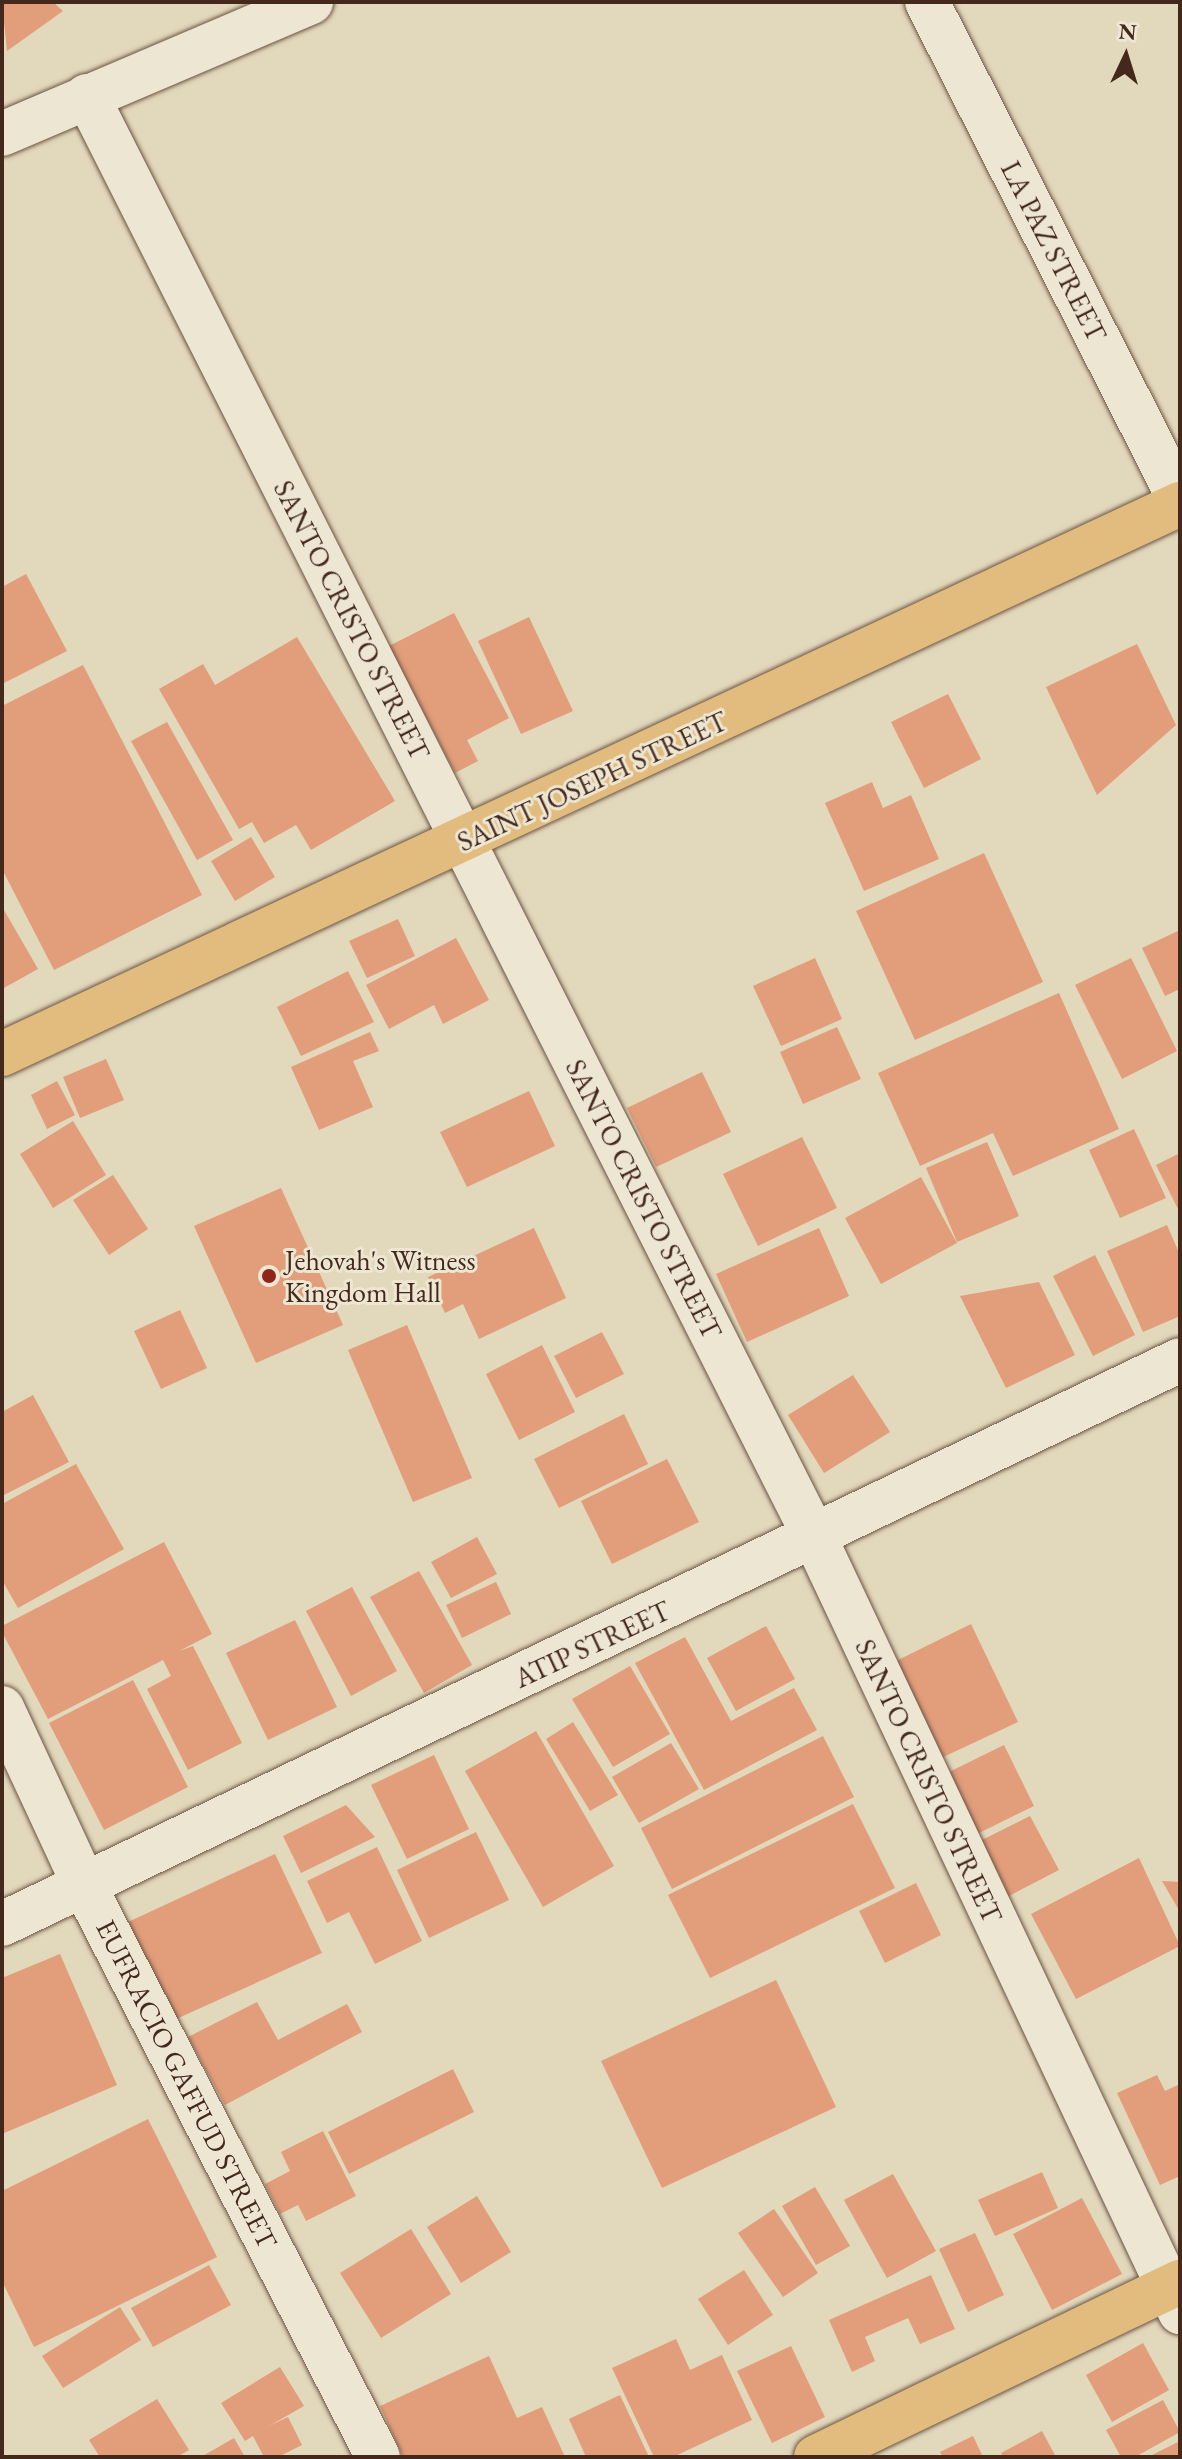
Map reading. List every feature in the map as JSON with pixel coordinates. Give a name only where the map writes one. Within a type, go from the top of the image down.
[{"type":"main road","name":"SAINT JOSEPH STREET","points":[[2,1054],[464,841],[1180,502]]},
{"type":"main road","points":[[816,2457],[1176,2294]]},
{"type":"street","points":[[2,134],[311,2]]},
{"type":"street","name":"LA PAZ STREET","points":[[927,2],[1180,502]]},
{"type":"street","name":"SANTO CRISTO STREET","points":[[87,96],[815,1538],[1176,2294]]},
{"type":"street","name":"ATIP STREET","points":[[2,1924],[815,1538],[1180,1360]]},
{"type":"street","name":"EUFRACIO GAFFUD STREET","points":[[2,1708],[84,1885],[378,2457]]},
{"type":"building","points":[[2,2],[53,2],[63,11],[7,51]]},
{"type":"building","points":[[26,574],[67,651],[2,684],[2,587]]},
{"type":"building","points":[[454,613],[509,718],[467,740],[478,761],[455,773],[389,646]]},
{"type":"building","points":[[529,617],[573,711],[521,734],[478,641]]},
{"type":"building","points":[[297,637],[395,801],[311,850],[296,825],[264,843],[252,822],[239,829],[159,689],[203,664],[215,685]]},
{"type":"building","points":[[1137,644],[1176,725],[1097,795],[1046,687]]},
{"type":"building","points":[[83,665],[202,895],[54,970],[2,869],[2,706]]},
{"type":"building","points":[[948,694],[981,759],[924,788],[891,722]]},
{"type":"building","points":[[167,722],[233,840],[197,860],[131,741]]},
{"type":"building","points":[[872,782],[883,808],[911,795],[939,859],[864,891],[825,803]]},
{"type":"building","points":[[251,837],[275,877],[235,901],[211,861]]},
{"type":"building","points":[[984,853],[1043,982],[915,1040],[856,911]]},
{"type":"building","points":[[2,911],[38,969],[2,989]]},
{"type":"building","points":[[398,919],[415,956],[367,978],[349,941]]},
{"type":"building","points":[[1180,930],[1180,989],[1165,996],[1142,948]]},
{"type":"building","points":[[456,938],[489,1000],[443,1024],[434,1005],[389,1029],[366,985]]},
{"type":"building","points":[[815,958],[842,1019],[781,1046],[753,986]]},
{"type":"building","points":[[1131,958],[1177,1051],[1122,1079],[1075,985]]},
{"type":"building","points":[[348,971],[374,1022],[301,1056],[277,1007]]},
{"type":"building","points":[[1059,993],[1119,1129],[1013,1176],[993,1133],[920,1166],[878,1073]]},
{"type":"building","points":[[837,1027],[861,1079],[803,1104],[780,1052]]},
{"type":"building","points":[[370,1032],[379,1051],[353,1061],[373,1107],[319,1130],[291,1067]]},
{"type":"building","points":[[106,1059],[124,1100],[80,1118],[63,1077]]},
{"type":"building","points":[[702,1072],[731,1132],[656,1167],[627,1108]]},
{"type":"building","points":[[57,1081],[75,1115],[47,1129],[31,1095]]},
{"type":"building","points":[[529,1091],[555,1146],[467,1187],[440,1132]]},
{"type":"building","points":[[73,1121],[106,1175],[53,1208],[20,1154]]},
{"type":"building","points":[[1134,1129],[1166,1198],[1120,1218],[1089,1150]]},
{"type":"building","points":[[802,1137],[837,1208],[758,1246],[723,1174]]},
{"type":"building","points":[[987,1142],[1019,1216],[957,1242],[926,1168]]},
{"type":"building","points":[[1180,1153],[1180,1213],[1156,1165]]},
{"type":"building","points":[[113,1175],[148,1229],[109,1255],[73,1200]]},
{"type":"building","points":[[921,1177],[957,1243],[881,1284],[845,1218]]},
{"type":"building","name":"Jehovah's Witness Kingdom Hall","points":[[281,1188],[343,1325],[256,1363],[194,1226]]},
{"type":"building","points":[[1167,1225],[1180,1255],[1180,1316],[1143,1332],[1107,1251]]},
{"type":"building","points":[[534,1228],[566,1298],[479,1339],[463,1304],[445,1313],[428,1277]]},
{"type":"building","points":[[819,1228],[849,1296],[747,1342],[716,1274]]},
{"type":"building","points":[[1095,1255],[1135,1335],[1093,1356],[1053,1276]]},
{"type":"building","points":[[1039,1282],[1075,1355],[1006,1388],[960,1296]]},
{"type":"building","points":[[180,1310],[207,1368],[161,1389],[134,1331]]},
{"type":"building","points":[[407,1325],[472,1478],[413,1502],[348,1350]]},
{"type":"building","points":[[602,1332],[624,1374],[576,1398],[554,1356]]},
{"type":"building","points":[[542,1345],[575,1412],[519,1440],[486,1374]]},
{"type":"building","points":[[853,1375],[890,1432],[824,1473],[788,1415]]},
{"type":"building","points":[[33,1395],[69,1462],[2,1496],[2,1412]]},
{"type":"building","points":[[624,1414],[648,1464],[559,1508],[534,1459]]},
{"type":"building","points":[[667,1459],[699,1522],[612,1564],[581,1501]]},
{"type":"building","points":[[76,1464],[124,1549],[18,1608],[2,1580],[2,1504]]},
{"type":"building","points":[[477,1537],[497,1574],[451,1598],[431,1562]]},
{"type":"building","points":[[164,1542],[212,1634],[179,1651],[193,1646],[242,1743],[188,1770],[147,1689],[171,1676],[163,1660],[48,1719],[2,1632],[2,1626]]},
{"type":"building","points":[[419,1571],[472,1665],[424,1693],[370,1597]]},
{"type":"building","points":[[496,1582],[511,1614],[462,1638],[446,1605]]},
{"type":"building","points":[[352,1587],[397,1671],[351,1696],[306,1611]]},
{"type":"building","points":[[295,1620],[337,1707],[268,1740],[226,1653]]},
{"type":"building","points":[[971,1624],[1018,1722],[939,1759],[892,1663]]},
{"type":"building","points":[[766,1626],[795,1679],[736,1711],[707,1658]]},
{"type":"building","points":[[685,1637],[731,1721],[794,1688],[817,1730],[704,1790],[635,1663]]},
{"type":"building","points":[[630,1666],[670,1734],[613,1767],[572,1699]]},
{"type":"building","points":[[133,1680],[188,1787],[104,1830],[49,1723]]},
{"type":"building","points":[[573,1722],[618,1795],[590,1811],[546,1739]]},
{"type":"building","points":[[536,1731],[614,1866],[543,1907],[465,1771]]},
{"type":"building","points":[[823,1736],[854,1797],[672,1889],[641,1828]]},
{"type":"building","points":[[671,1743],[699,1789],[639,1823],[612,1777]]},
{"type":"building","points":[[1004,1745],[1034,1806],[975,1835],[945,1774]]},
{"type":"building","points":[[434,1755],[469,1829],[407,1859],[371,1785]]},
{"type":"building","points":[[853,1804],[895,1888],[710,1978],[668,1895]]},
{"type":"building","points":[[346,1805],[375,1837],[301,1873],[283,1836]]},
{"type":"building","points":[[1030,1816],[1059,1870],[1007,1897],[978,1842]]},
{"type":"building","points":[[476,1832],[509,1900],[429,1938],[397,1870]]},
{"type":"building","points":[[377,1847],[422,1941],[375,1964],[349,1912],[327,1923],[307,1881]]},
{"type":"building","points":[[275,1854],[322,1953],[174,2020],[128,1922]]},
{"type":"building","points":[[1139,1858],[1180,1946],[1076,1999],[1031,1914]]},
{"type":"building","points":[[1162,1881],[1180,1882],[1180,1912]]},
{"type":"building","points":[[916,1883],[941,1935],[885,1963],[859,1911]]},
{"type":"building","points":[[60,1954],[117,2085],[2,2134],[2,1978]]},
{"type":"building","points":[[776,1980],[836,2107],[662,2188],[601,2061]]},
{"type":"building","points":[[257,2002],[278,2040],[347,2004],[362,2032],[225,2105],[188,2037]]},
{"type":"building","points":[[453,2069],[474,2112],[349,2174],[328,2132]]},
{"type":"building","points":[[1157,2075],[1165,2091],[1180,2084],[1180,2176],[1160,2185],[1117,2093]]},
{"type":"building","points":[[148,2119],[217,2257],[34,2347],[2,2281],[2,2191]]},
{"type":"building","points":[[323,2131],[356,2196],[306,2221],[298,2205],[280,2214],[265,2184],[290,2171],[281,2152]]},
{"type":"building","points":[[1042,2172],[1058,2208],[995,2236],[978,2200]]},
{"type":"building","points":[[893,2174],[936,2251],[887,2278],[844,2200]]},
{"type":"building","points":[[815,2187],[850,2246],[816,2265],[782,2206]]},
{"type":"building","points":[[477,2196],[511,2252],[461,2283],[427,2227]]},
{"type":"building","points":[[1082,2198],[1122,2274],[1052,2310],[1013,2234]]},
{"type":"building","points":[[774,2209],[818,2273],[783,2297],[738,2233]]},
{"type":"building","points":[[411,2229],[451,2294],[381,2338],[340,2273]]},
{"type":"building","points":[[975,2233],[1004,2295],[968,2312],[939,2249]]},
{"type":"building","points":[[209,2265],[231,2305],[153,2347],[131,2308]]},
{"type":"building","points":[[744,2270],[773,2315],[728,2345],[698,2299]]},
{"type":"building","points":[[931,2275],[955,2329],[920,2344],[908,2318],[865,2337],[875,2361],[852,2372],[829,2320]]},
{"type":"building","points":[[120,2307],[141,2340],[63,2388],[42,2356]]},
{"type":"building","points":[[676,2339],[690,2370],[722,2355],[752,2420],[673,2457],[654,2457],[612,2368]]},
{"type":"building","points":[[1143,2343],[1169,2390],[1112,2422],[1086,2375]]},
{"type":"building","points":[[791,2346],[825,2417],[772,2443],[737,2371]]},
{"type":"building","points":[[489,2356],[517,2418],[542,2407],[565,2457],[403,2457],[380,2406]]},
{"type":"building","points":[[280,2367],[304,2406],[269,2426],[288,2417],[302,2445],[278,2457],[264,2457],[253,2436],[245,2441],[221,2403]]},
{"type":"building","points":[[620,2395],[649,2457],[586,2457],[569,2419]]},
{"type":"building","points":[[157,2399],[189,2450],[177,2457],[100,2457],[89,2440]]},
{"type":"building","points":[[1163,2400],[1180,2432],[1135,2457],[1121,2457],[1106,2430]]},
{"type":"building","points":[[1042,2431],[1056,2457],[1003,2457],[1001,2453]]},
{"type":"building","points":[[973,2436],[983,2457],[943,2457],[940,2452]]},
{"type":"building","points":[[234,2438],[245,2457],[201,2457]]},
{"type":"building","points":[[1180,2441],[1180,2457],[1148,2457]]},
{"type":"place","name":"Jehovah's Witness Kingdom Hall","points":[[269,1276]]}]
